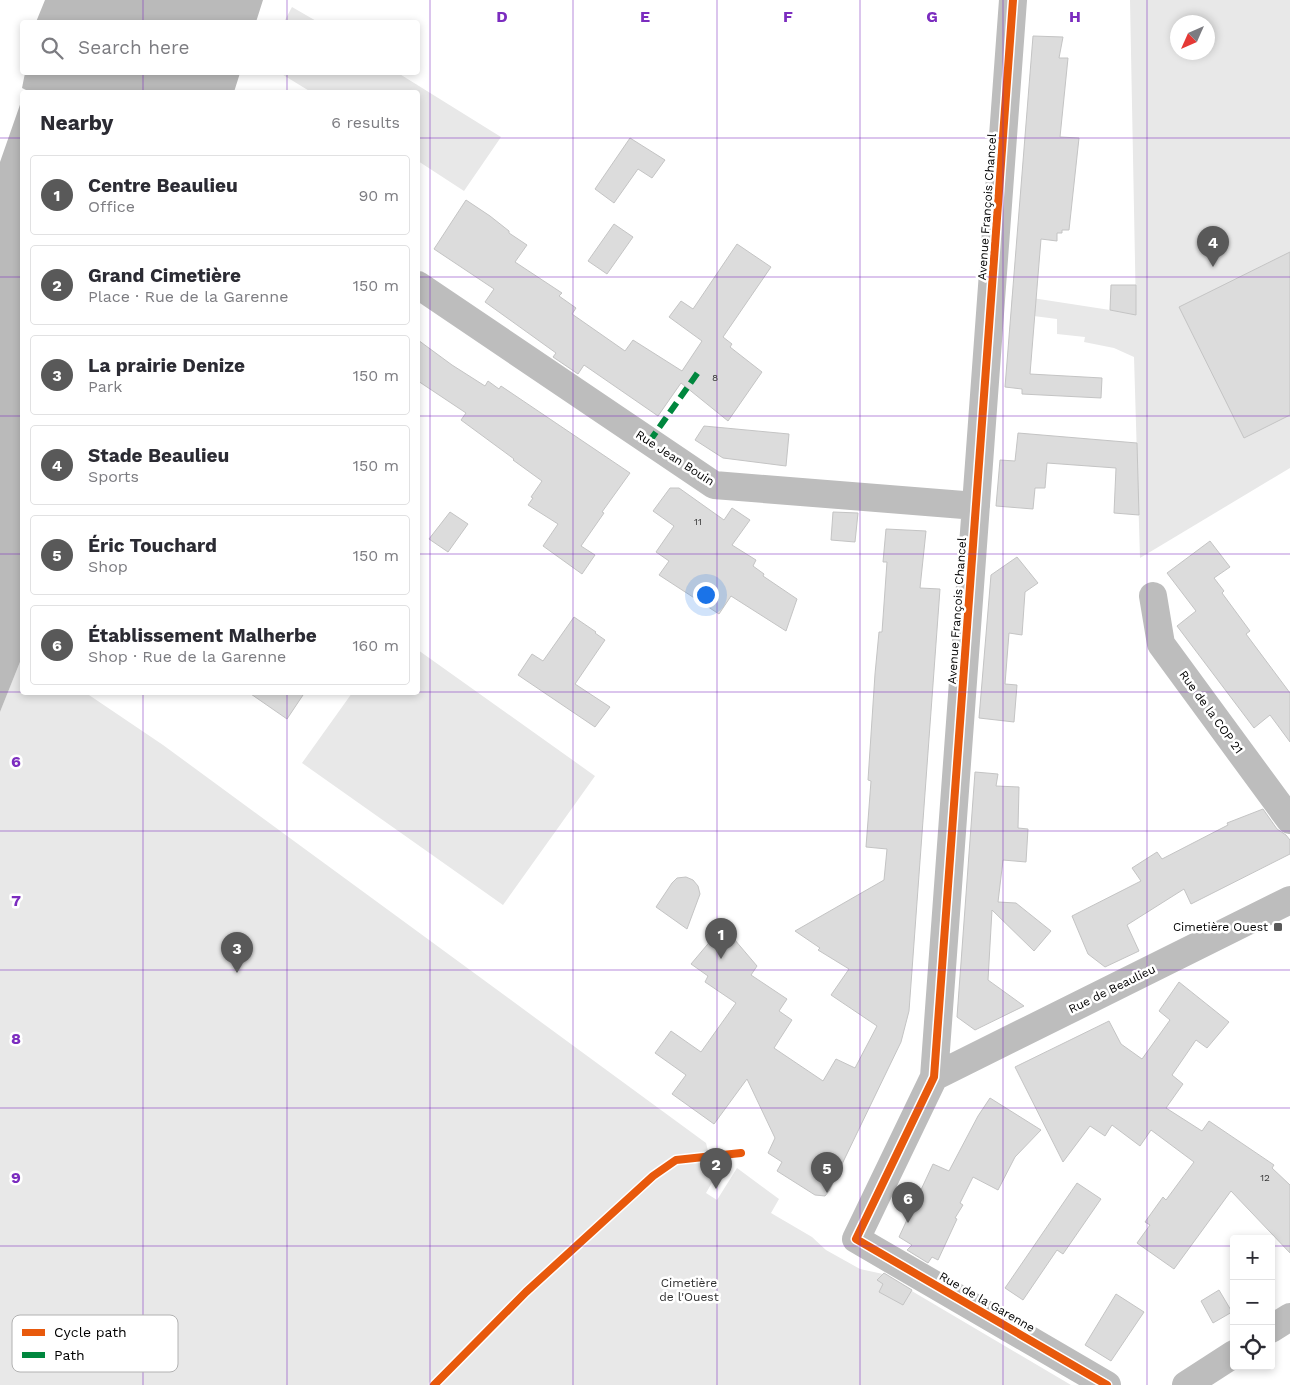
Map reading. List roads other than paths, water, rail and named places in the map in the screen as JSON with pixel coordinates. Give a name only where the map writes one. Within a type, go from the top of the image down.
[{"type":"street","name":"Avenue François Chancel","points":[[856,1239],[934,1078],[1013,0]]},
{"type":"street","name":"Rue Jean Bouin","points":[[420,286],[714,485],[976,506]]},
{"type":"street","name":"Rue de la COP 21","points":[[1153,596],[1161,644],[1290,820]]},
{"type":"street","name":"Rue de Beaulieu","points":[[934,1078],[1290,900]]},
{"type":"street","name":"Rue de la Garenne","points":[[856,1239],[1107,1385]]},
{"type":"street","points":[[1275,1326],[1290,1317]]},
{"type":"street","points":[[1186,1385],[1230,1357]]},
{"type":"place","name":"Stade Beaulieu","points":[[1213,267]]},
{"type":"place","name":"Cimetière Ouest","points":[[1278,927]]},
{"type":"place","name":"Centre Beaulieu","points":[[721,959]]},
{"type":"place","name":"La prairie Denize","points":[[237,973]]},
{"type":"place","name":"Grand Cimetière","points":[[716,1189]]},
{"type":"place","name":"Éric Touchard","points":[[827,1193]]},
{"type":"place","name":"Établissement Malherbe","points":[[908,1223]]},
{"type":"park label","name":"Cimetière de l'Ouest","points":[[689,1290]]}]
